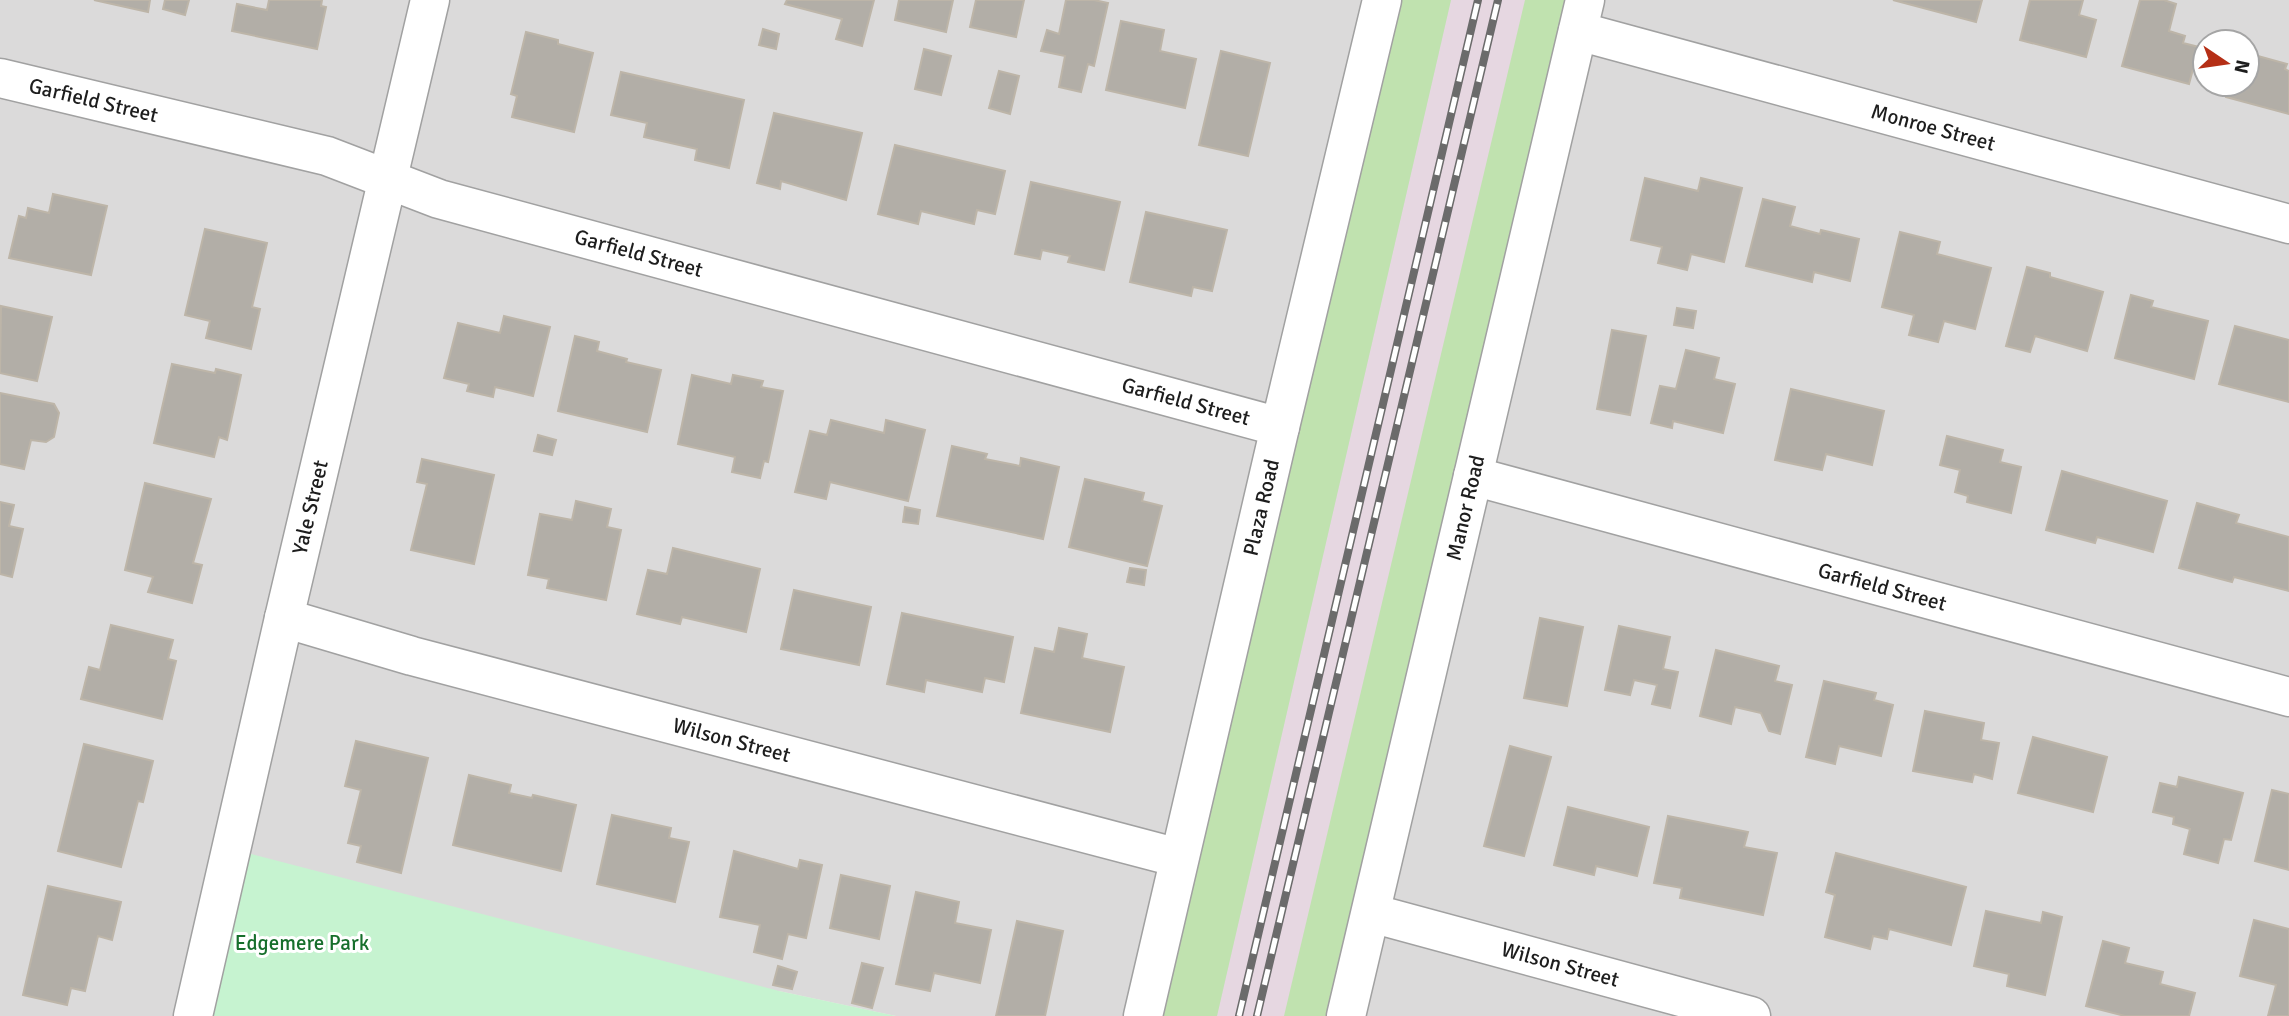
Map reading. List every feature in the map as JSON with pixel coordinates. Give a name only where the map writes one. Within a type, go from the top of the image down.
[{"type":"street","name":"Yale Street","points":[[193,1016],[430,0]]},
{"type":"street","name":"Plaza Road","points":[[1143,1016],[1382,0]]},
{"type":"street","name":"Monroe Street","points":[[1581,15],[2289,224]]},
{"type":"street","name":"Manor Road","points":[[1346,1016],[1581,15]]},
{"type":"street","name":"Garfield Street","points":[[0,78],[327,156],[439,199],[1280,427]]},
{"type":"street","name":"Garfield Street","points":[[1473,476],[2289,697]]},
{"type":"street","name":"Wilson Street","points":[[284,618],[426,660],[1179,858]]},
{"type":"street","name":"Wilson Street","points":[[1371,913],[1751,1016]]},
{"type":"shaded area","points":[[0,0],[2289,0],[2289,1016],[896,1016],[779,991],[208,1016],[0,1016]]},
{"type":"shaded area","points":[[1451,0],[1529,0],[1290,1016],[1217,1016]]},
{"type":"green space","points":[[1382,0],[1451,0],[1217,1016],[1152,1016]]},
{"type":"green space","points":[[1525,0],[1580,0],[1342,1016],[1284,1016]]},
{"type":"green space","name":"Edgemere Park","points":[[247,853],[779,991],[896,1016],[208,1016]]},
{"type":"building","points":[[94,0],[150,0],[148,12]]},
{"type":"building","points":[[165,0],[189,0],[185,15],[163,9]]},
{"type":"building","points":[[269,0],[322,0],[321,6],[326,7],[317,49],[232,31],[237,4],[267,10]]},
{"type":"building","points":[[787,0],[874,0],[862,46],[836,39],[842,19],[785,4]]},
{"type":"building","points":[[899,0],[953,0],[946,32],[895,20]]},
{"type":"building","points":[[976,0],[1024,0],[1016,37],[970,27]]},
{"type":"building","points":[[1066,0],[1108,3],[1094,66],[1088,64],[1081,92],[1059,87],[1065,56],[1041,51],[1047,30],[1059,34]]},
{"type":"building","points":[[1893,0],[1982,0],[1976,22]]},
{"type":"building","points":[[2030,0],[2083,0],[2079,15],[2096,20],[2086,57],[2020,40]]},
{"type":"building","points":[[2140,0],[2164,0],[2176,4],[2169,31],[2185,36],[2183,43],[2191,45],[2189,84],[2122,66]]},
{"type":"building","points":[[1121,21],[1164,30],[1160,51],[1196,59],[1185,108],[1106,90]]},
{"type":"building","points":[[763,29],[779,34],[776,49],[759,45]]},
{"type":"building","points":[[526,32],[593,53],[574,132],[512,117],[517,96],[511,94]]},
{"type":"building","points":[[924,49],[951,56],[941,95],[915,89]]},
{"type":"building","points":[[1221,51],[1270,63],[1248,156],[1199,145]]},
{"type":"building","points":[[2261,57],[2287,64],[2285,69],[2289,71],[2289,114],[2230,98],[2261,98]]},
{"type":"building","points":[[999,71],[1019,76],[1010,114],[989,108]]},
{"type":"building","points":[[621,72],[744,100],[729,168],[695,160],[697,149],[644,137],[647,123],[611,115]]},
{"type":"building","points":[[774,113],[862,133],[846,200],[781,181],[780,189],[757,183]]},
{"type":"building","points":[[895,145],[1005,171],[995,214],[977,210],[974,224],[921,211],[918,224],[878,214]]},
{"type":"building","points":[[1645,178],[1698,191],[1701,178],[1742,188],[1724,262],[1691,254],[1687,270],[1658,263],[1662,247],[1631,240]]},
{"type":"building","points":[[1031,182],[1120,202],[1104,270],[1068,262],[1070,256],[1042,250],[1040,259],[1015,254]]},
{"type":"building","points":[[53,194],[107,206],[91,275],[9,258],[19,216],[26,218],[28,208],[49,213]]},
{"type":"building","points":[[1763,199],[1795,207],[1790,226],[1820,234],[1821,230],[1859,239],[1850,281],[1814,272],[1812,282],[1746,266]]},
{"type":"building","points":[[1146,212],[1227,230],[1212,291],[1193,287],[1191,296],[1130,282]]},
{"type":"building","points":[[205,229],[267,243],[252,307],[260,309],[251,349],[206,338],[210,321],[185,315]]},
{"type":"building","points":[[1900,232],[1940,242],[1937,254],[1991,268],[1975,329],[1944,321],[1938,342],[1909,335],[1914,315],[1882,307]]},
{"type":"building","points":[[2027,267],[2050,273],[2050,277],[2103,292],[2087,351],[2035,336],[2030,352],[2006,346]]},
{"type":"building","points":[[2131,295],[2153,301],[2151,307],[2208,321],[2194,379],[2115,358]]},
{"type":"building","points":[[1,306],[52,317],[37,381],[0,373]]},
{"type":"building","points":[[1677,308],[1696,311],[1693,328],[1674,325]]},
{"type":"building","points":[[504,316],[550,327],[533,396],[495,387],[493,397],[467,391],[469,384],[444,378],[458,323],[500,333]]},
{"type":"building","points":[[2235,326],[2289,340],[2289,402],[2219,384]]},
{"type":"building","points":[[1612,330],[1646,336],[1630,415],[1597,409]]},
{"type":"building","points":[[575,336],[599,342],[597,351],[627,359],[626,362],[661,370],[647,432],[558,411]]},
{"type":"building","points":[[1686,350],[1719,358],[1714,379],[1735,384],[1723,433],[1673,421],[1672,428],[1651,423],[1660,386],[1676,389]]},
{"type":"building","points":[[172,364],[215,373],[216,369],[241,375],[227,440],[219,437],[214,457],[154,443]]},
{"type":"building","points":[[692,375],[731,384],[733,375],[763,381],[761,387],[783,391],[768,462],[764,461],[760,478],[732,472],[735,457],[678,444]]},
{"type":"building","points":[[1791,389],[1884,411],[1872,465],[1826,454],[1822,470],[1775,460]]},
{"type":"building","points":[[0,393],[54,404],[59,413],[54,437],[46,442],[31,440],[24,469],[0,464]]},
{"type":"building","points":[[831,420],[884,433],[886,420],[925,430],[908,501],[830,482],[826,499],[795,492],[810,431],[827,435]]},
{"type":"building","points":[[538,435],[556,440],[552,455],[534,451]]},
{"type":"building","points":[[1947,436],[2003,450],[2000,462],[2021,467],[2011,513],[1967,502],[1968,496],[1955,492],[1960,470],[1940,465]]},
{"type":"building","points":[[952,446],[987,454],[985,459],[1020,466],[1021,458],[1059,467],[1043,539],[937,516]]},
{"type":"building","points":[[422,459],[494,475],[474,564],[411,550],[427,484],[417,482]]},
{"type":"building","points":[[2062,471],[2167,501],[2153,552],[2097,537],[2095,543],[2046,530]]},
{"type":"building","points":[[1085,479],[1144,493],[1142,501],[1162,506],[1147,566],[1069,547]]},
{"type":"building","points":[[145,483],[211,499],[193,563],[202,565],[192,603],[148,592],[153,577],[125,570]]},
{"type":"building","points":[[576,501],[611,509],[607,527],[621,530],[606,600],[547,588],[549,579],[528,575],[540,514],[572,520]]},
{"type":"building","points":[[0,502],[14,505],[9,526],[23,529],[12,577],[0,574]]},
{"type":"building","points":[[2197,503],[2239,515],[2236,523],[2289,537],[2289,591],[2234,577],[2232,582],[2179,568]]},
{"type":"building","points":[[905,507],[920,510],[918,524],[903,522]]},
{"type":"building","points":[[673,548],[760,569],[746,632],[682,617],[680,624],[637,614],[648,570],[667,574]]},
{"type":"building","points":[[1130,568],[1146,570],[1144,585],[1127,582]]},
{"type":"building","points":[[794,590],[871,607],[859,665],[781,649]]},
{"type":"building","points":[[902,613],[1013,637],[1004,682],[985,678],[982,692],[926,680],[924,692],[887,684]]},
{"type":"building","points":[[1540,618],[1583,627],[1567,706],[1524,698]]},
{"type":"building","points":[[111,625],[173,640],[168,659],[176,661],[162,719],[81,699],[89,667],[100,670]]},
{"type":"building","points":[[1619,626],[1670,637],[1663,669],[1678,672],[1670,708],[1652,704],[1657,685],[1634,680],[1630,695],[1605,690]]},
{"type":"building","points":[[1059,628],[1087,634],[1082,658],[1124,667],[1110,732],[1021,713],[1035,648],[1054,652]]},
{"type":"building","points":[[1716,650],[1779,666],[1775,681],[1792,685],[1780,734],[1769,731],[1761,713],[1735,707],[1731,724],[1700,716]]},
{"type":"building","points":[[1824,681],[1876,693],[1874,700],[1893,705],[1881,756],[1839,746],[1835,764],[1806,757]]},
{"type":"building","points":[[1925,711],[1984,723],[1981,740],[1999,743],[1992,779],[1974,774],[1972,782],[1913,771]]},
{"type":"building","points":[[2033,737],[2107,757],[2093,812],[2018,793]]},
{"type":"building","points":[[356,741],[428,758],[401,873],[357,862],[361,846],[348,843],[361,790],[345,786]]},
{"type":"building","points":[[84,744],[153,761],[143,802],[138,801],[121,867],[58,851]]},
{"type":"building","points":[[1510,746],[1551,757],[1524,856],[1484,846]]},
{"type":"building","points":[[469,775],[511,785],[509,793],[532,798],[533,795],[576,805],[561,871],[453,845]]},
{"type":"building","points":[[2179,777],[2243,793],[2231,840],[2224,839],[2218,863],[2184,854],[2190,829],[2173,824],[2174,817],[2153,812],[2160,783],[2177,787]]},
{"type":"building","points":[[2272,790],[2289,794],[2289,870],[2255,861]]},
{"type":"building","points":[[1568,807],[1649,827],[1637,876],[1596,866],[1594,875],[1554,865]]},
{"type":"building","points":[[612,815],[671,828],[669,838],[689,842],[675,902],[597,884]]},
{"type":"building","points":[[1668,816],[1748,832],[1744,847],[1777,853],[1763,915],[1680,898],[1682,888],[1654,883]]},
{"type":"building","points":[[734,851],[798,869],[800,860],[822,865],[806,938],[788,934],[782,959],[754,952],[760,925],[720,917]]},
{"type":"building","points":[[1836,853],[1966,887],[1951,945],[1889,929],[1887,939],[1873,936],[1870,949],[1825,937],[1835,895],[1826,892]]},
{"type":"building","points":[[841,875],[890,886],[879,939],[830,928]]},
{"type":"building","points":[[48,886],[121,902],[112,940],[98,936],[85,991],[71,988],[67,1005],[23,995]]},
{"type":"building","points":[[916,892],[959,902],[955,923],[991,930],[980,983],[934,973],[930,991],[896,984]]},
{"type":"building","points":[[1986,911],[2041,923],[2043,912],[2062,917],[2045,995],[2007,986],[2009,974],[1974,966]]},
{"type":"building","points":[[2254,920],[2289,929],[2289,1016],[2268,1016],[2276,985],[2240,976]]},
{"type":"building","points":[[1017,921],[1063,931],[1045,1016],[996,1016]]},
{"type":"building","points":[[2103,941],[2129,948],[2125,963],[2163,972],[2160,984],[2195,993],[2189,1016],[2125,1016],[2086,1006]]},
{"type":"building","points":[[862,963],[883,968],[872,1008],[852,1003]]},
{"type":"building","points":[[778,966],[797,972],[792,989],[773,985]]},
{"type":"railway","points":[[1239,1016],[1478,0]]},
{"type":"railway","points":[[1257,1016],[1498,0]]}]
